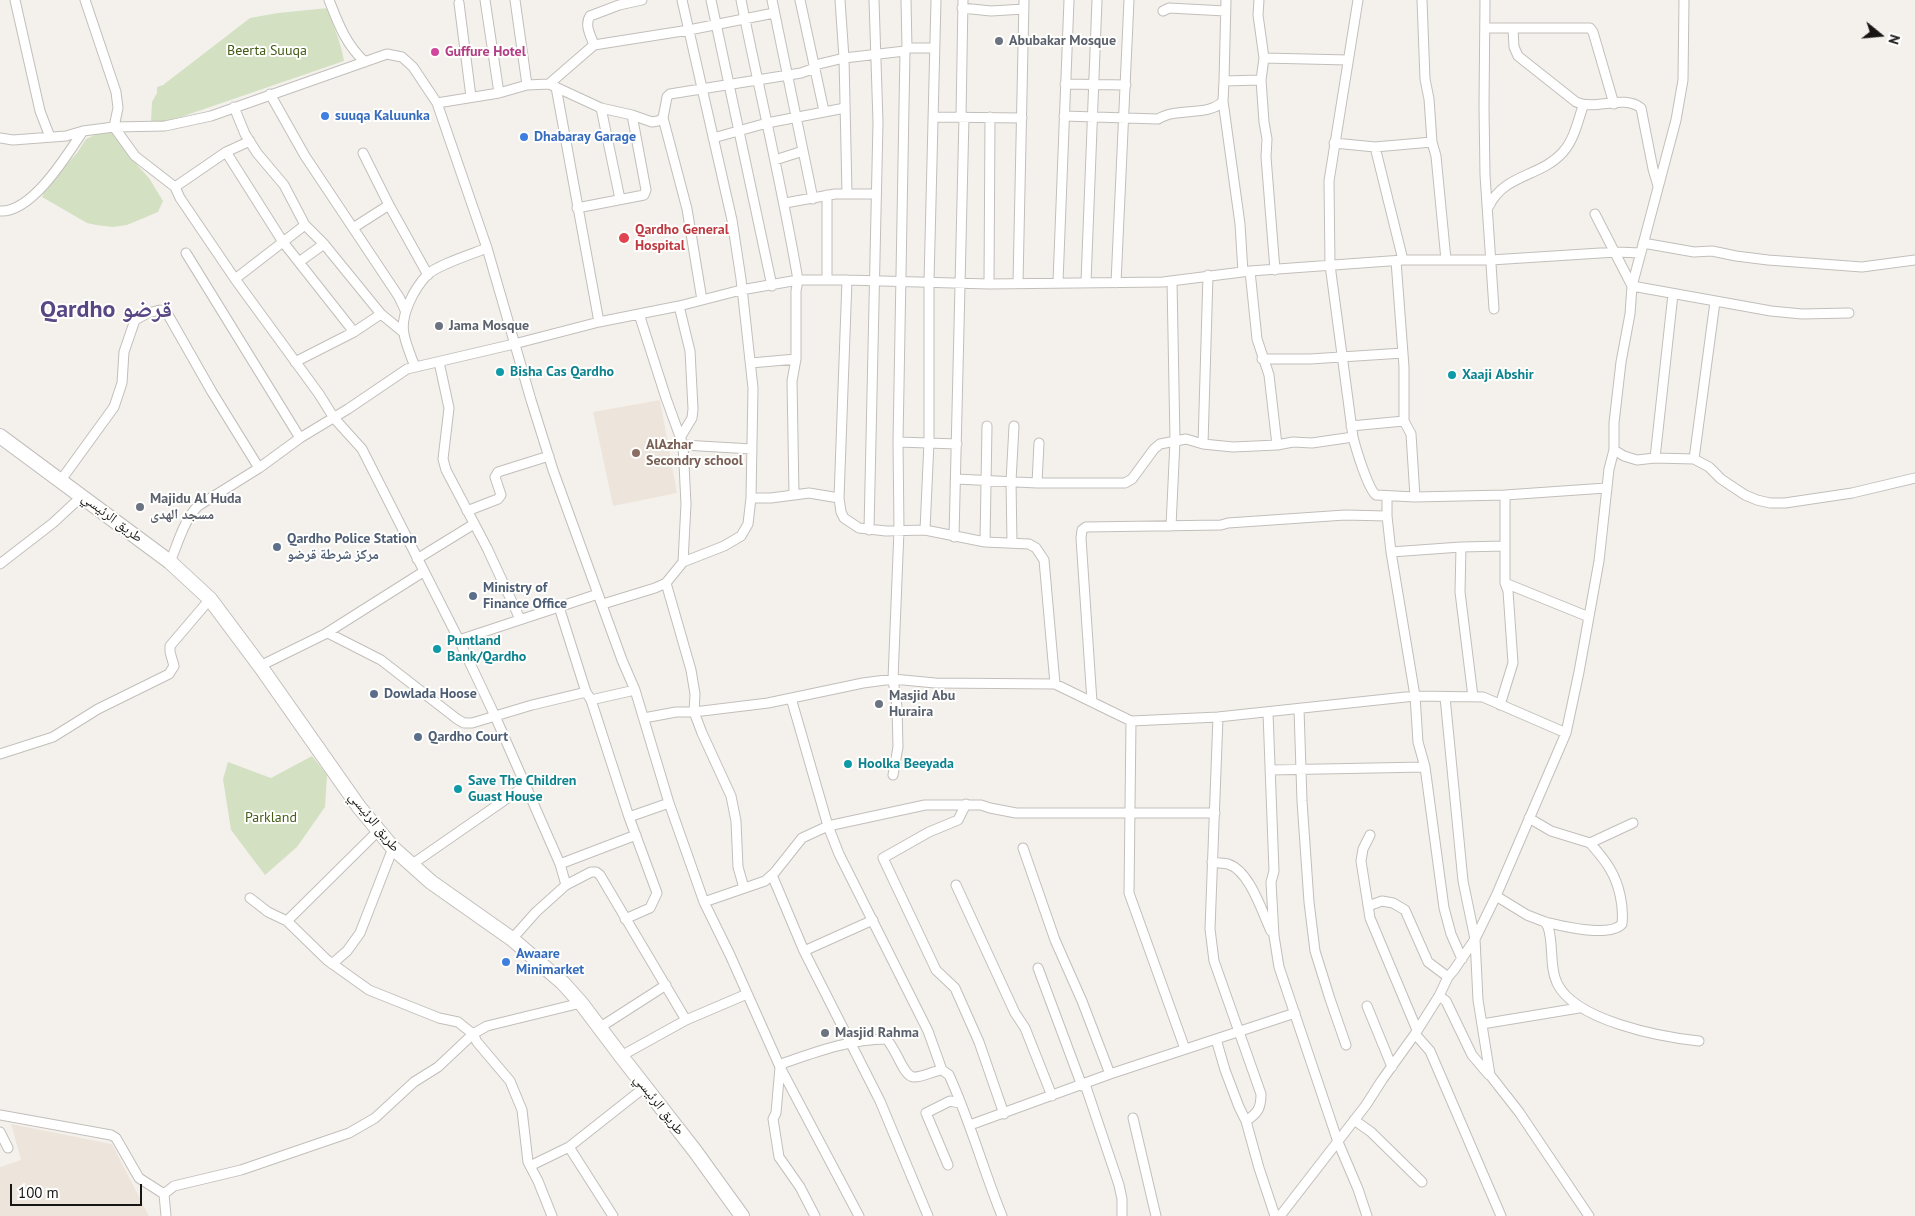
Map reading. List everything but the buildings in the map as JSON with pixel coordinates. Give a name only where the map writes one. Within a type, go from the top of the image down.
[{"type":"main road","name":"طريق الرئيسي","points":[[0,436],[170,562],[210,599],[260,666],[359,808],[393,848],[431,882],[512,939],[563,983],[582,1003],[742,1216]]},
{"type":"street","points":[[15,0],[40,111],[50,137]]},
{"type":"street","points":[[85,0],[116,92],[118,108],[114,128],[135,156],[175,187],[180,198],[234,279],[334,418],[362,449],[459,640],[495,716],[560,864],[566,885]]},
{"type":"street","points":[[329,0],[348,42],[355,53],[365,62]]},
{"type":"street","points":[[485,0],[499,93]]},
{"type":"street","points":[[515,0],[527,86]]},
{"type":"street","points":[[594,45],[587,26],[590,16],[619,5],[642,0]]},
{"type":"street","points":[[603,604],[666,583],[684,562],[724,546],[741,536],[748,524],[751,498],[752,449],[753,388],[751,362],[732,220],[682,0]]},
{"type":"street","points":[[711,0],[772,286]]},
{"type":"street","points":[[742,0],[756,79],[785,203],[798,280],[796,291],[796,359],[792,381],[794,494]]},
{"type":"street","points":[[772,0],[813,199]]},
{"type":"street","points":[[800,0],[824,111]]},
{"type":"street","points":[[840,0],[846,108],[847,193]]},
{"type":"street","points":[[870,530],[876,194],[877,54],[874,0]]},
{"type":"street","points":[[893,775],[898,747],[897,707],[893,679],[899,530],[898,442],[906,0]]},
{"type":"street","points":[[925,530],[929,442],[929,282],[936,0]]},
{"type":"street","points":[[1058,282],[1069,0]]},
{"type":"street","points":[[1086,282],[1097,0]]},
{"type":"street","points":[[1116,283],[1129,0]]},
{"type":"street","points":[[1226,0],[1223,101],[1257,339],[1269,376],[1276,445]]},
{"type":"street","points":[[1259,0],[1258,15],[1264,58],[1261,80],[1276,270]]},
{"type":"street","points":[[1358,0],[1329,182],[1330,265],[1353,437],[1358,459],[1373,492],[1376,495],[1415,497],[1504,495],[1606,488]]},
{"type":"street","points":[[1422,0],[1425,79],[1429,99],[1432,142],[1436,156],[1446,260]]},
{"type":"street","points":[[1485,0],[1485,175],[1494,309]]},
{"type":"street","points":[[1280,1216],[1366,1105],[1416,1032],[1439,996],[1448,977],[1476,939],[1566,733],[1599,561],[1608,469],[1614,450],[1614,423],[1621,362],[1630,314],[1632,286],[1676,120],[1684,80],[1684,0]]},
{"type":"street","points":[[458,3],[471,97]]},
{"type":"street","points":[[954,537],[962,117],[962,4],[991,11],[1024,5],[1018,283]]},
{"type":"street","points":[[1163,11],[1169,8],[1225,11]]},
{"type":"street","points":[[552,86],[594,45],[689,30],[774,13]]},
{"type":"street","points":[[1485,28],[1590,28],[1593,32],[1614,104]]},
{"type":"street","points":[[1512,28],[1514,47],[1518,56],[1576,102],[1583,106],[1631,103],[1641,108],[1653,169],[1659,186]]},
{"type":"street","points":[[702,300],[688,209],[663,118],[667,97],[670,94],[756,79],[787,76],[809,71],[815,65],[844,58],[934,48]]},
{"type":"street","points":[[0,138],[13,140],[66,136],[82,131],[114,128],[165,126],[211,116],[387,54],[402,58],[413,67],[437,103],[487,248],[514,344],[549,456],[622,660],[635,690],[669,803],[704,902],[780,1067],[858,1216]]},
{"type":"street","points":[[1264,58],[1348,60]]},
{"type":"street","points":[[1224,81],[1261,80]]},
{"type":"street","points":[[1066,84],[1126,85]]},
{"type":"street","points":[[437,103],[499,93],[527,86],[552,86],[600,108],[632,115],[652,122],[658,122],[663,118]]},
{"type":"street","points":[[552,86],[598,322]]},
{"type":"street","points":[[270,94],[305,156],[406,310]]},
{"type":"street","points":[[1064,116],[1158,119],[1169,113],[1215,108],[1223,101]]},
{"type":"street","points":[[1488,206],[1494,195],[1505,186],[1542,168],[1562,153],[1572,136],[1583,106]]},
{"type":"street","points":[[234,107],[250,141],[284,185],[305,226],[324,244],[381,314],[403,332]]},
{"type":"street","points":[[600,108],[620,199]]},
{"type":"street","points":[[713,138],[767,123],[846,108]]},
{"type":"street","points":[[577,208],[644,195],[646,190],[632,115]]},
{"type":"street","points":[[933,116],[1022,118]]},
{"type":"street","points":[[989,284],[990,117]]},
{"type":"street","points":[[0,211],[16,208],[32,198],[60,165],[82,131]]},
{"type":"street","points":[[175,187],[226,152],[250,141]]},
{"type":"street","points":[[1334,143],[1375,147],[1432,142]]},
{"type":"street","points":[[1375,147],[1400,260],[1404,421],[1411,434],[1415,497]]},
{"type":"street","points":[[775,160],[803,151]]},
{"type":"street","points":[[226,152],[283,242],[354,332]]},
{"type":"street","points":[[363,153],[389,205],[428,275]]},
{"type":"street","points":[[785,203],[847,193],[876,194]]},
{"type":"street","points":[[826,279],[827,196]]},
{"type":"street","points":[[353,228],[389,205]]},
{"type":"street","points":[[1595,214],[1632,286]]},
{"type":"street","points":[[234,279],[305,226]]},
{"type":"street","points":[[1643,243],[1694,252],[1712,251],[1760,259],[1862,267],[1915,260]]},
{"type":"street","points":[[299,262],[324,244]]},
{"type":"street","points":[[415,367],[403,332],[406,310],[428,275],[437,269],[487,248]]},
{"type":"street","points":[[170,562],[191,512],[205,500],[260,468],[300,438],[334,418],[393,377],[415,367],[598,322],[679,306],[741,290],[798,280],[826,279],[989,284],[1172,281],[1247,271],[1400,260],[1491,260],[1616,252],[1641,253]]},
{"type":"street","points":[[186,253],[300,438]]},
{"type":"street","points":[[1203,444],[1208,275]]},
{"type":"street","points":[[847,280],[839,498],[844,518],[859,528],[870,530],[925,530],[985,542],[1029,544],[1036,548],[1044,560],[1055,684]]},
{"type":"street","points":[[1171,526],[1175,441],[1172,281]]},
{"type":"street","points":[[1632,286],[1771,311],[1802,314],[1849,313]]},
{"type":"street","points":[[1654,458],[1673,294]]},
{"type":"street","points":[[1694,459],[1715,302]]},
{"type":"street","points":[[679,306],[689,344],[693,410],[692,418],[682,441]]},
{"type":"street","points":[[61,480],[114,408],[122,383],[124,352],[135,320],[148,313],[160,310],[167,313],[212,392],[260,468]]},
{"type":"street","points":[[295,362],[354,332],[381,314]]},
{"type":"street","points":[[640,314],[682,441],[686,504],[684,562]]},
{"type":"street","points":[[1262,359],[1342,357],[1402,352]]},
{"type":"street","points":[[751,362],[796,359]]},
{"type":"street","points":[[439,362],[449,408],[443,460],[446,470],[487,548],[520,619]]},
{"type":"street","points":[[1351,426],[1404,421]]},
{"type":"street","points":[[985,542],[987,426]]},
{"type":"street","points":[[1012,543],[1011,481],[1014,426]]},
{"type":"street","points":[[956,479],[1125,483],[1132,479],[1154,449],[1160,444],[1189,439],[1203,444],[1233,447],[1276,445],[1353,437]]},
{"type":"street","points":[[682,441],[752,449]]},
{"type":"street","points":[[898,442],[957,444]]},
{"type":"street","points":[[1037,482],[1039,443]]},
{"type":"street","points":[[1614,450],[1636,460],[1654,458],[1694,459],[1709,467],[1722,479],[1745,494],[1757,500],[1770,503],[1785,503],[1852,493],[1915,478]]},
{"type":"street","points":[[467,511],[498,499],[502,495],[495,477],[498,472],[549,456]]},
{"type":"street","points":[[751,498],[771,498],[809,493],[839,498]]},
{"type":"street","points":[[1500,705],[1513,663],[1508,590],[1505,584],[1504,495]]},
{"type":"street","points":[[0,564],[53,523],[82,496]]},
{"type":"street","points":[[1387,496],[1391,552],[1415,696],[1418,742],[1425,766],[1444,908],[1451,934],[1462,959]]},
{"type":"street","points":[[1092,702],[1082,530],[1089,527],[1221,525],[1228,522],[1345,515],[1387,516]]},
{"type":"street","points":[[417,559],[474,524]]},
{"type":"street","points":[[1391,552],[1505,546]]},
{"type":"street","points":[[1461,547],[1460,592],[1473,697]]},
{"type":"street","points":[[260,666],[325,634],[423,572]]},
{"type":"street","points":[[666,583],[691,670],[695,694],[694,712],[731,796],[736,820],[737,860],[744,888]]},
{"type":"street","points":[[1505,584],[1589,617]]},
{"type":"street","points":[[459,640],[598,594]]},
{"type":"street","points":[[0,754],[53,737],[98,710],[169,674],[174,666],[170,646],[210,599]]},
{"type":"street","points":[[559,606],[586,692],[591,700],[657,893],[650,908],[625,919]]},
{"type":"street","points":[[325,634],[328,633],[381,660],[456,720],[464,723],[472,723],[532,705],[586,692]]},
{"type":"street","points":[[644,718],[676,712],[694,712],[791,698],[863,683],[893,679],[935,683],[1055,684],[1130,721],[1268,713],[1415,696],[1482,697],[1566,733]]},
{"type":"street","points":[[591,700],[635,690]]},
{"type":"street","points":[[1445,696],[1463,881],[1476,939],[1478,1000],[1490,1075]]},
{"type":"street","points":[[791,698],[828,826],[872,920],[928,1031],[942,1070],[949,1075],[959,1103],[970,1125],[986,1176],[1002,1216]]},
{"type":"street","points":[[1299,709],[1302,801],[1309,902],[1316,951],[1346,1045]]},
{"type":"street","points":[[1268,713],[1274,871],[1271,882],[1274,936],[1279,967],[1338,1142],[1367,1216]]},
{"type":"street","points":[[1218,717],[1216,813],[1210,929],[1214,960],[1261,1094],[1257,1114],[1246,1121]]},
{"type":"street","points":[[1130,721],[1128,893],[1185,1049]]},
{"type":"street","points":[[1270,770],[1425,766]]},
{"type":"street","points":[[411,864],[525,786]]},
{"type":"street","points":[[630,817],[669,803]]},
{"type":"street","points":[[966,804],[958,820],[929,832],[884,858],[936,970],[955,988],[979,1042],[1004,1114]]},
{"type":"street","points":[[704,902],[765,881],[802,838],[828,826],[907,808],[925,805],[981,804],[1016,813],[1216,813]]},
{"type":"street","points":[[1496,896],[1527,915],[1545,922],[1578,930],[1616,929],[1622,924],[1621,900],[1614,878],[1610,868],[1590,843],[1551,831],[1529,818]]},
{"type":"street","points":[[1590,843],[1633,823]]},
{"type":"street","points":[[287,921],[378,830]]},
{"type":"street","points":[[560,864],[636,834]]},
{"type":"street","points":[[1370,836],[1363,849],[1361,861],[1370,918],[1416,1032],[1430,1051],[1501,1216]]},
{"type":"street","points":[[332,964],[350,947],[360,933],[393,848]]},
{"type":"street","points":[[1023,848],[1055,940],[1082,1001],[1110,1074]]},
{"type":"street","points":[[1212,862],[1228,864],[1238,869],[1256,893],[1274,936]]},
{"type":"street","points":[[512,939],[536,912],[566,885],[591,872],[596,872],[600,875],[686,1020]]},
{"type":"street","points":[[772,875],[804,951],[880,1101],[928,1216]]},
{"type":"street","points":[[956,885],[1015,1013],[1024,1028],[1052,1096]]},
{"type":"street","points":[[250,898],[268,912],[287,921],[332,964],[369,990],[439,1018],[458,1022],[473,1034],[477,1042],[510,1081],[522,1110],[525,1151],[552,1216]]},
{"type":"street","points":[[1368,906],[1382,901],[1394,903],[1404,910],[1428,962],[1448,977]]},
{"type":"street","points":[[804,951],[872,920]]},
{"type":"street","points":[[1545,922],[1550,932],[1557,984],[1579,1008],[1618,1024],[1665,1037],[1699,1041]]},
{"type":"street","points":[[1038,968],[1084,1085],[1119,1185],[1122,1199],[1122,1216]]},
{"type":"street","points":[[599,1028],[666,985]]},
{"type":"street","points":[[621,1056],[686,1020],[747,994]]},
{"type":"street","points":[[1439,996],[1446,1001],[1472,1055],[1519,1112],[1589,1216]]},
{"type":"street","points":[[164,1194],[174,1186],[241,1170],[349,1133],[375,1118],[414,1082],[438,1067],[473,1034],[487,1026],[582,1003]]},
{"type":"street","points":[[1366,1006],[1392,1067]]},
{"type":"street","points":[[1482,1024],[1579,1008]]},
{"type":"street","points":[[970,1125],[1110,1074],[1295,1013]]},
{"type":"street","points":[[816,1216],[780,1157],[773,1118],[776,1113],[780,1067],[784,1063],[820,1051],[886,1039],[892,1044],[906,1072],[911,1076],[916,1077],[942,1070]]},
{"type":"street","points":[[1216,1039],[1238,1107],[1246,1121],[1275,1216]]},
{"type":"street","points":[[530,1166],[569,1147],[645,1087]]},
{"type":"street","points":[[948,1165],[926,1113],[950,1102],[959,1103]]},
{"type":"street","points":[[0,1115],[111,1135],[116,1138],[139,1178],[164,1194]]},
{"type":"street","points":[[1134,1118],[1156,1216]]},
{"type":"street","points":[[1354,1120],[1371,1132],[1422,1182]]},
{"type":"street","points":[[0,1132],[8,1148]]},
{"type":"street","points":[[569,1147],[613,1216]]},
{"type":"street","points":[[164,1194],[166,1216]]},
{"type":"shaded area","name":"AlAzhar Secondry school","points":[[660,400],[677,493],[613,506],[593,412]]},
{"type":"shaded area","points":[[11,1124],[112,1144],[149,1216],[0,1216],[0,1167],[21,1160]]},
{"type":"green space","name":"Beerta Suuqa","points":[[328,8],[344,61],[181,117],[162,122],[151,122],[152,102],[157,93],[157,87],[163,85],[250,18]]},
{"type":"green space","points":[[115,129],[129,156],[149,178],[163,201],[158,212],[127,225],[113,227],[96,225],[87,223],[42,197],[46,187],[77,153],[86,139],[101,132]]},
{"type":"green space","name":"Parkland","points":[[312,756],[327,775],[325,807],[297,847],[265,875],[231,830],[223,779],[228,762],[271,778]]},
{"type":"place","name":"Abubakar Mosque","points":[[999,41]]},
{"type":"place","name":"Guffure Hotel","points":[[435,52]]},
{"type":"place","name":"suuqa Kaluunka","points":[[325,116]]},
{"type":"place","name":"Dhabaray Garage","points":[[524,137]]},
{"type":"place","name":"Qardho General Hospital","points":[[624,238]]},
{"type":"place","name":"Jama Mosque","points":[[439,326]]},
{"type":"place","name":"Bisha Cas Qardho","points":[[500,372]]},
{"type":"place","name":"Xaaji Abshir","points":[[1452,375]]},
{"type":"place","name":"AlAzhar Secondry school","points":[[636,453]]},
{"type":"place","name":"Majidu Al Huda مسجد الهدى","points":[[140,507]]},
{"type":"place","name":"Qardho Police Station مركز شرطة قرضو","points":[[277,547]]},
{"type":"place","name":"Ministry of Finance Office","points":[[473,596]]},
{"type":"place","name":"Puntland Bank/Qardho","points":[[437,649]]},
{"type":"place","name":"Dowlada Hoose","points":[[374,694]]},
{"type":"place","name":"Masjid Abu Huraira","points":[[879,704]]},
{"type":"place","name":"Qardho Court","points":[[418,737]]},
{"type":"place","name":"Hoolka Beeyada","points":[[848,764]]},
{"type":"place","name":"Save The Children Guast House","points":[[458,789]]},
{"type":"place","name":"Awaare Minimarket","points":[[506,962]]},
{"type":"place","name":"Masjid Rahma","points":[[825,1033]]},
{"type":"district","name":"Qardho قرضو","points":[[106,310]]}]
